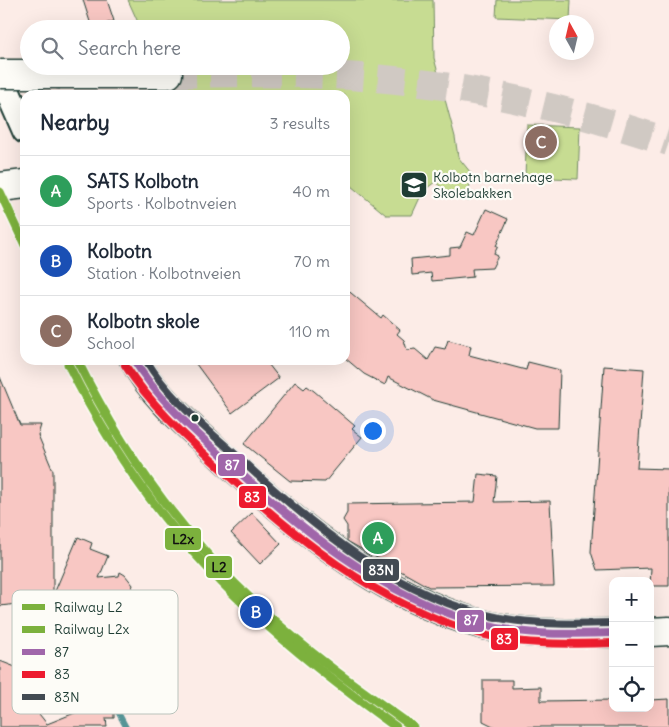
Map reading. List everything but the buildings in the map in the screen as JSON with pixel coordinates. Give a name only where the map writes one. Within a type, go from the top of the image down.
[{"type":"street","points":[[20,74],[0,74],[20,120]]},
{"type":"street","points":[[137,365],[148,382],[174,412],[256,489],[316,537],[382,580],[436,608],[482,624],[528,632],[609,632]]},
{"type":"street","points":[[654,632],[669,631]]},
{"type":"green space","points":[[128,0],[433,0],[434,58],[455,137],[458,157],[471,173],[468,201],[446,191],[435,182],[423,191],[412,215],[386,215],[351,186],[350,90],[169,90],[162,75],[350,75],[350,20],[137,20]]},
{"type":"green space","points":[[497,0],[571,0],[570,15],[549,15],[549,19],[496,17]]},
{"type":"green space","points":[[527,125],[580,127],[578,179],[525,177]]},
{"type":"waterway","points":[[119,714],[126,727]]},
{"type":"tunnel","points":[[322,75],[411,82],[486,93],[560,110],[669,142]]},
{"type":"rail line","name":"L2","points":[[0,192],[20,234]]},
{"type":"rail line","name":"L2x","points":[[69,365],[99,422],[133,475],[169,523],[208,568],[250,610],[295,650],[396,727]]},
{"type":"rail line","name":"L2","points":[[80,365],[119,436],[142,472],[195,540],[223,572],[301,644],[413,727]]},
{"type":"transit line","name":"83","points":[[125,365],[145,393],[168,418],[246,491],[306,542],[371,586],[441,620],[494,637],[545,643],[609,643]]},
{"type":"transit line","name":"87","points":[[137,365],[175,412],[251,483],[311,533],[375,577],[409,596],[444,612],[497,628],[547,633],[609,633]]},
{"type":"transit line","name":"83N","points":[[149,365],[177,400],[267,484],[327,533],[392,577],[427,595],[463,608],[500,618],[542,623],[609,623]]},
{"type":"place","name":"Kolbotn skole","points":[[541,142]]},
{"type":"place","name":"Kolbotn barnehage Skolebakken","points":[[414,185]]},
{"type":"place","name":"SATS Kolbotn","points":[[378,538]]},
{"type":"place","name":"Kolbotn","points":[[256,612]]}]
